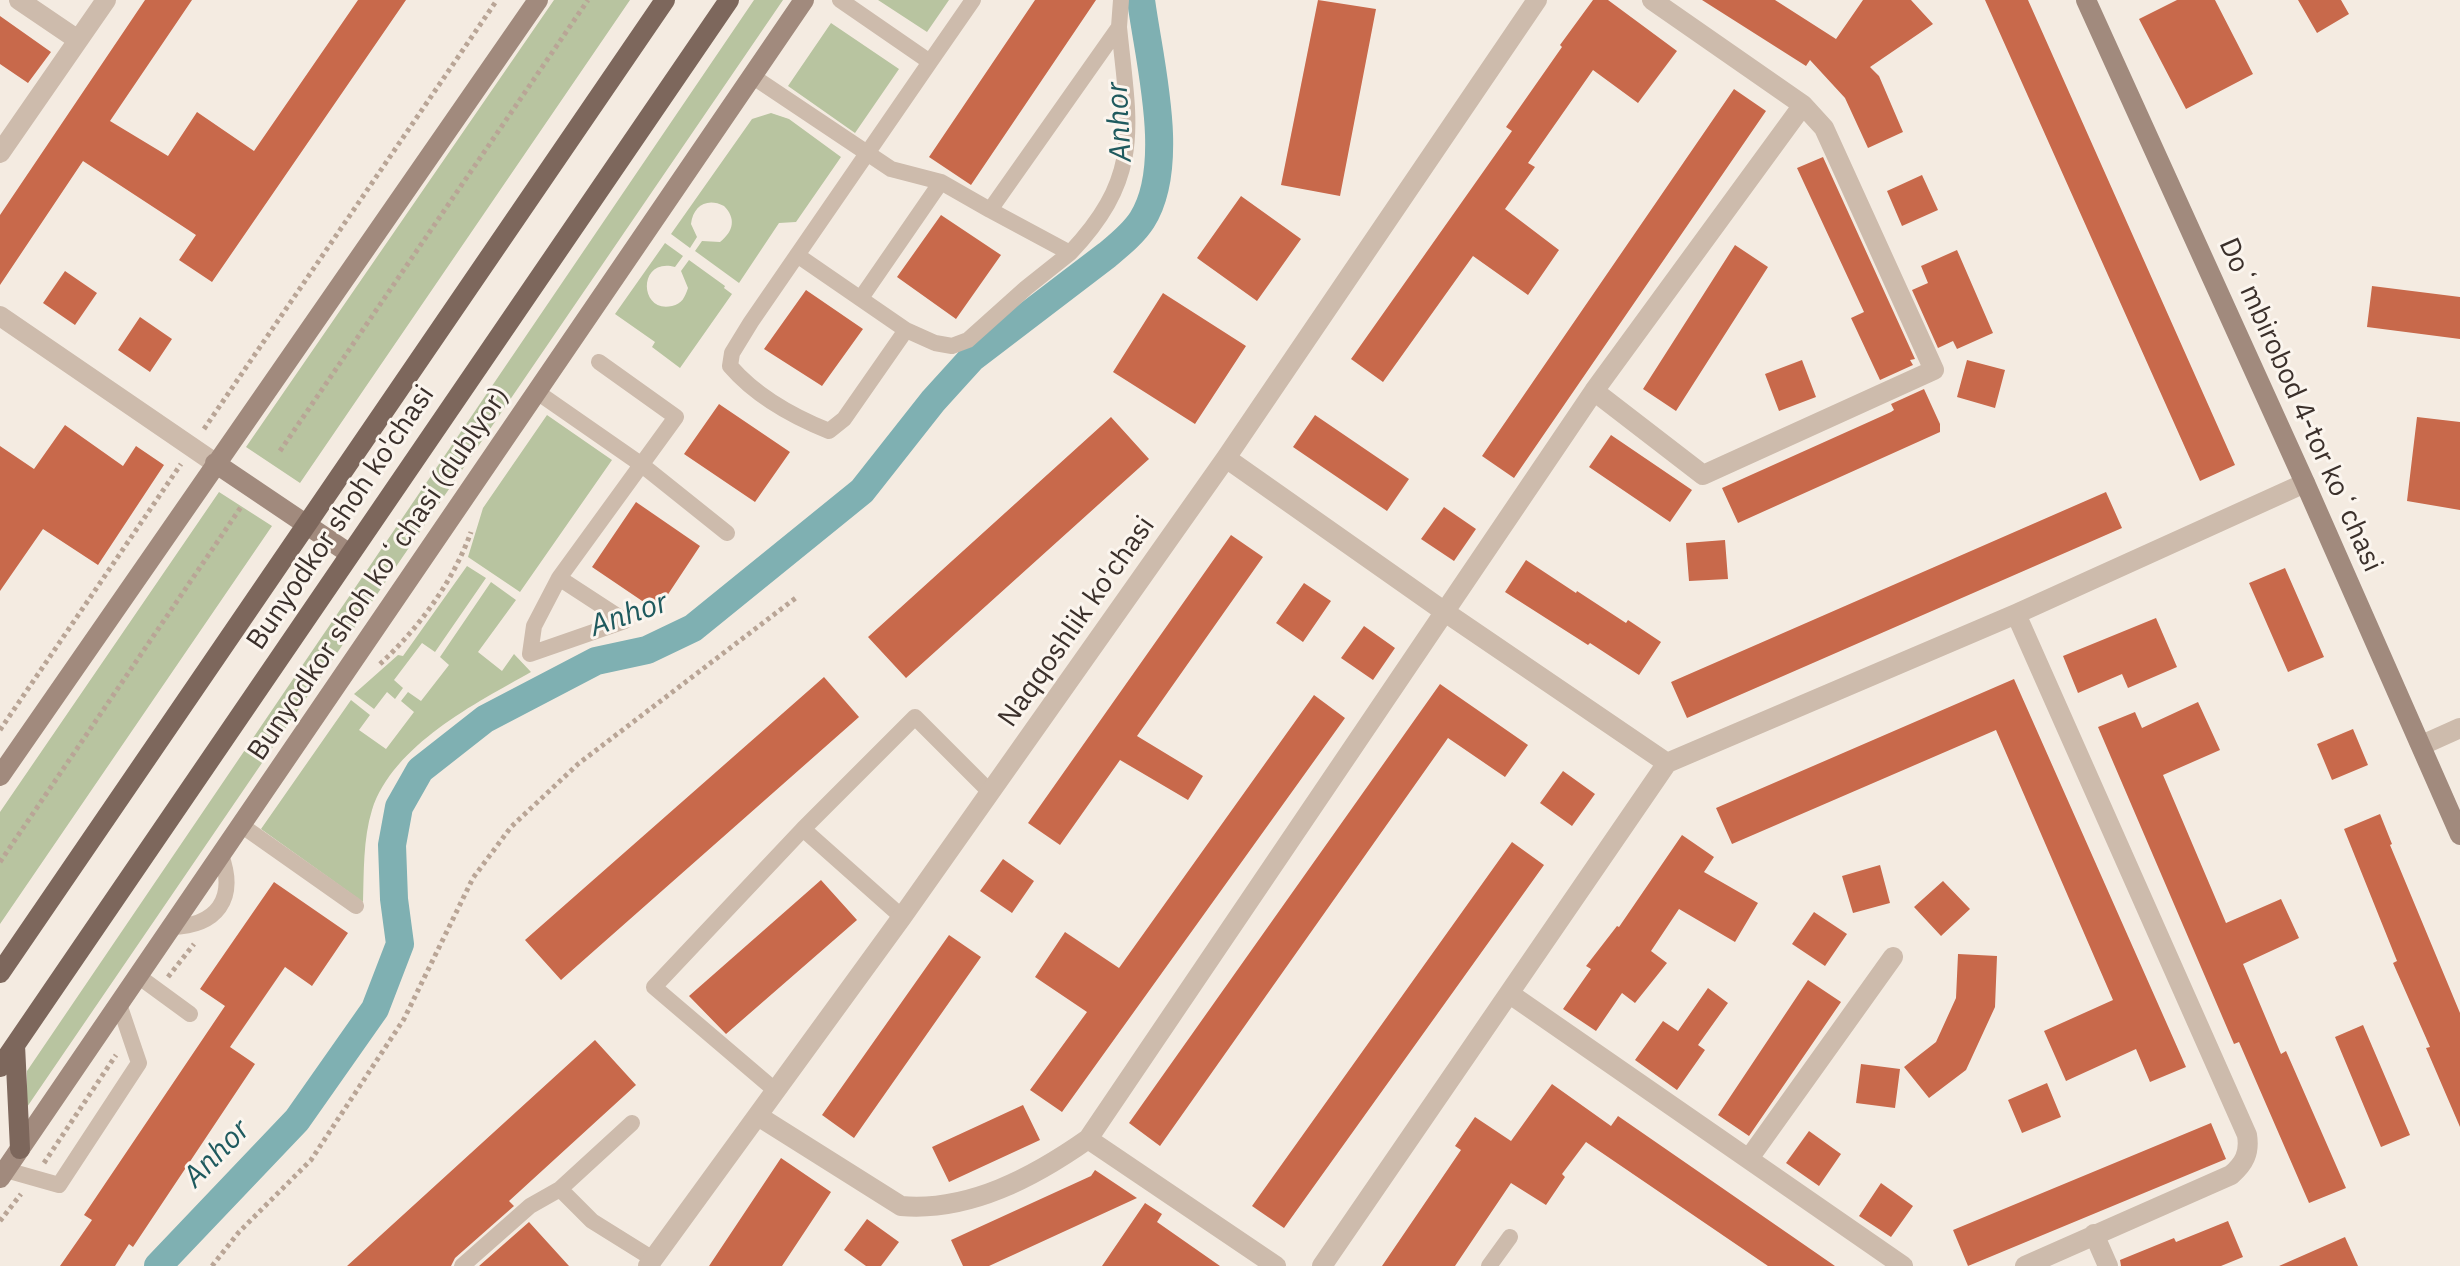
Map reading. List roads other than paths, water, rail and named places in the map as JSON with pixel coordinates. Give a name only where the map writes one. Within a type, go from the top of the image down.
[{"type":"main road","name":"Bunyodkor shoh ko'chasi","points":[[0,973],[665,0]]},
{"type":"main road","name":"Bunyodkor shoh ko'chasi","points":[[0,1067],[729,0]]},
{"type":"main road","points":[[15,1045],[20,1149]]},
{"type":"street","points":[[19,0],[78,40]]},
{"type":"street","points":[[0,153],[106,0]]},
{"type":"street","points":[[0,776],[538,0]]},
{"type":"street","name":"Bunyodkor shoh koʻchasi (dublyor)","points":[[3,1174],[804,0]]},
{"type":"street","name":"Naqqoshlik ko'chasi","points":[[651,1263],[991,793],[1226,458],[1537,0]]},
{"type":"street","points":[[1594,391],[1703,475],[1934,370],[1824,128],[1803,105],[1652,0]]},
{"type":"street","name":"Doʻmbirobod 4-tor koʻchasi","points":[[2086,0],[2305,483],[2460,835]]},
{"type":"street","points":[[758,1116],[901,1206],[923,1208],[946,1205],[1023,1180],[1088,1139],[1594,391],[1803,105]]},
{"type":"street","points":[[0,316],[350,554]]},
{"type":"street","points":[[1226,458],[1667,763]]},
{"type":"street","points":[[1326,1265],[1667,763],[2016,614],[2305,483]]},
{"type":"street","points":[[2016,614],[2247,1135],[2249,1146],[2241,1167],[2231,1175],[2025,1266]]},
{"type":"street","points":[[2422,745],[2460,728]]},
{"type":"street","points":[[1750,1157],[1893,957]]},
{"type":"street","points":[[1510,994],[1750,1157],[1903,1266]]},
{"type":"street","points":[[1088,1139],[1276,1266]]},
{"type":"street","points":[[2094,1234],[2108,1266]]},
{"type":"lane","points":[[840,0],[930,62]]},
{"type":"lane","points":[[906,330],[844,419],[829,431],[800,419],[741,379],[730,366],[732,353],[797,255],[973,0]]},
{"type":"lane","points":[[797,255],[906,330],[935,343],[952,346],[968,340],[1070,253],[1094,228],[1106,209],[1123,168],[1129,125],[1119,27],[1121,0]]},
{"type":"lane","points":[[990,210],[1119,27]]},
{"type":"lane","points":[[752,76],[891,169],[941,182],[1070,253]]},
{"type":"lane","points":[[861,298],[941,182]]},
{"type":"lane","points":[[559,578],[625,621],[530,654],[534,626],[559,578],[676,417],[599,362]]},
{"type":"lane","points":[[537,392],[642,465],[727,533]]},
{"type":"lane","points":[[776,1091],[654,987],[803,829],[915,717],[991,793]]},
{"type":"lane","points":[[241,825],[356,906]]},
{"type":"lane","points":[[803,829],[902,917]]},
{"type":"lane","points":[[138,976],[190,1014]]},
{"type":"lane","points":[[3,1174],[59,1185],[139,1063],[119,1004]]},
{"type":"lane","points":[[462,1266],[530,1206],[560,1189],[632,1123]]},
{"type":"lane","points":[[560,1189],[592,1221],[651,1263]]},
{"type":"lane","points":[[1489,1266],[1510,1237]]},
{"type":"waterway","name":"Anhor","points":[[158,1266],[297,1120],[375,1009],[400,944],[392,845],[399,807],[420,770],[485,719],[596,661],[647,650],[693,628],[862,491],[933,401],[972,358],[1107,255],[1142,220],[1158,171],[1159,142],[1158,112],[1141,0]]}]
